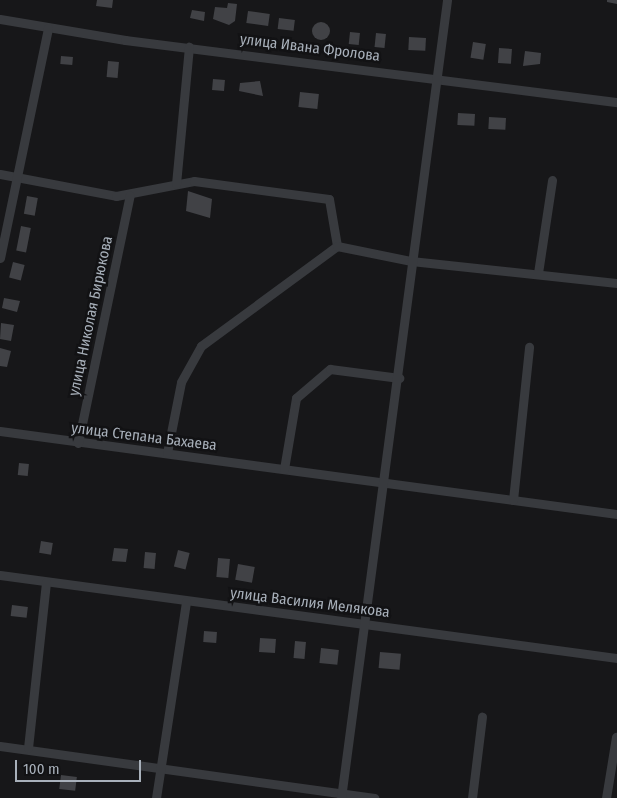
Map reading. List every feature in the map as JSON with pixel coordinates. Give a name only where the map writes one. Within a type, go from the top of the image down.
[{"type":"street","points":[[342,796],[399,378],[411,261],[447,0]]},
{"type":"street","name":"улица Ивана Фролова","points":[[0,19],[48,28],[189,47],[617,102]]},
{"type":"street","points":[[0,258],[48,28]]},
{"type":"street","points":[[176,184],[189,47]]},
{"type":"street","points":[[0,174],[130,195],[194,181],[329,199],[337,246]]},
{"type":"street","points":[[538,273],[552,180]]},
{"type":"street","name":"улица Николая Бирюкова","points":[[78,443],[130,195]]},
{"type":"street","points":[[167,453],[181,382],[201,346],[337,246],[411,261],[538,273],[617,283]]},
{"type":"street","points":[[513,500],[529,347]]},
{"type":"street","points":[[284,469],[296,398],[330,369],[399,378]]},
{"type":"street","name":"улица Степана Бахаева","points":[[0,431],[617,514]]},
{"type":"street","name":"улица Василия Мелякова","points":[[0,575],[617,658]]},
{"type":"street","points":[[28,748],[46,582]]},
{"type":"street","points":[[156,798],[186,601]]},
{"type":"street","points":[[472,798],[482,717]]},
{"type":"street","points":[[606,798],[616,737]]},
{"type":"street","points":[[0,746],[160,766],[342,796],[374,798]]},
{"type":"building","points":[[97,0],[113,0],[112,8],[96,6]]},
{"type":"building","points":[[607,0],[617,0],[617,4],[607,2]]},
{"type":"building","points":[[228,3],[237,4],[235,21],[229,25],[213,19],[215,7],[227,8]]},
{"type":"building","points":[[192,10],[205,12],[204,21],[190,18]]},
{"type":"building","points":[[248,11],[270,14],[268,26],[246,23]]},
{"type":"building","points":[[279,18],[295,20],[294,31],[278,29]]},
{"type":"building","points":[[321,22],[327,25],[330,31],[327,37],[321,40],[315,37],[312,31],[315,25]]},
{"type":"building","points":[[350,32],[360,33],[359,45],[349,44]]},
{"type":"building","points":[[376,33],[386,34],[384,48],[375,47]]},
{"type":"building","points":[[409,37],[426,38],[425,51],[408,50]]},
{"type":"building","points":[[473,42],[486,44],[483,60],[470,58]]},
{"type":"building","points":[[499,48],[512,49],[511,64],[498,63]]},
{"type":"building","points":[[525,51],[541,53],[540,64],[523,66]]},
{"type":"building","points":[[61,56],[73,57],[72,65],[60,64]]},
{"type":"building","points":[[108,61],[119,62],[118,78],[107,77]]},
{"type":"building","points":[[213,79],[225,80],[224,91],[212,90]]},
{"type":"building","points":[[260,81],[263,96],[239,91],[240,83]]},
{"type":"building","points":[[300,92],[319,94],[317,109],[298,107]]},
{"type":"building","points":[[458,113],[475,114],[474,126],[457,125]]},
{"type":"building","points":[[489,117],[506,118],[505,130],[488,129]]},
{"type":"building","points":[[188,191],[212,199],[210,218],[186,211]]},
{"type":"building","points":[[27,196],[38,198],[35,216],[24,214]]},
{"type":"building","points":[[21,226],[31,228],[26,252],[16,251]]},
{"type":"building","points":[[13,262],[25,265],[21,280],[9,278]]},
{"type":"building","points":[[4,298],[20,301],[17,312],[2,308]]},
{"type":"building","points":[[1,323],[14,325],[11,341],[0,339]]},
{"type":"building","points":[[0,348],[11,351],[7,367],[0,366]]},
{"type":"building","points":[[19,463],[29,464],[28,476],[18,475]]},
{"type":"building","points":[[41,541],[53,543],[51,555],[39,553]]},
{"type":"building","points":[[114,548],[128,549],[126,562],[112,561]]},
{"type":"building","points":[[178,550],[190,553],[186,569],[174,566]]},
{"type":"building","points":[[145,552],[156,553],[155,569],[144,568]]},
{"type":"building","points":[[218,558],[230,559],[228,578],[216,577]]},
{"type":"building","points":[[238,564],[255,567],[252,583],[235,580]]},
{"type":"building","points":[[12,605],[28,607],[27,618],[11,616]]},
{"type":"building","points":[[204,631],[217,632],[216,643],[203,642]]},
{"type":"building","points":[[260,638],[276,639],[275,653],[259,652]]},
{"type":"building","points":[[295,641],[306,642],[304,659],[294,658]]},
{"type":"building","points":[[321,648],[339,650],[337,665],[319,663]]},
{"type":"building","points":[[380,652],[401,654],[400,670],[379,668]]},
{"type":"building","points":[[61,775],[77,777],[75,791],[59,789]]}]
